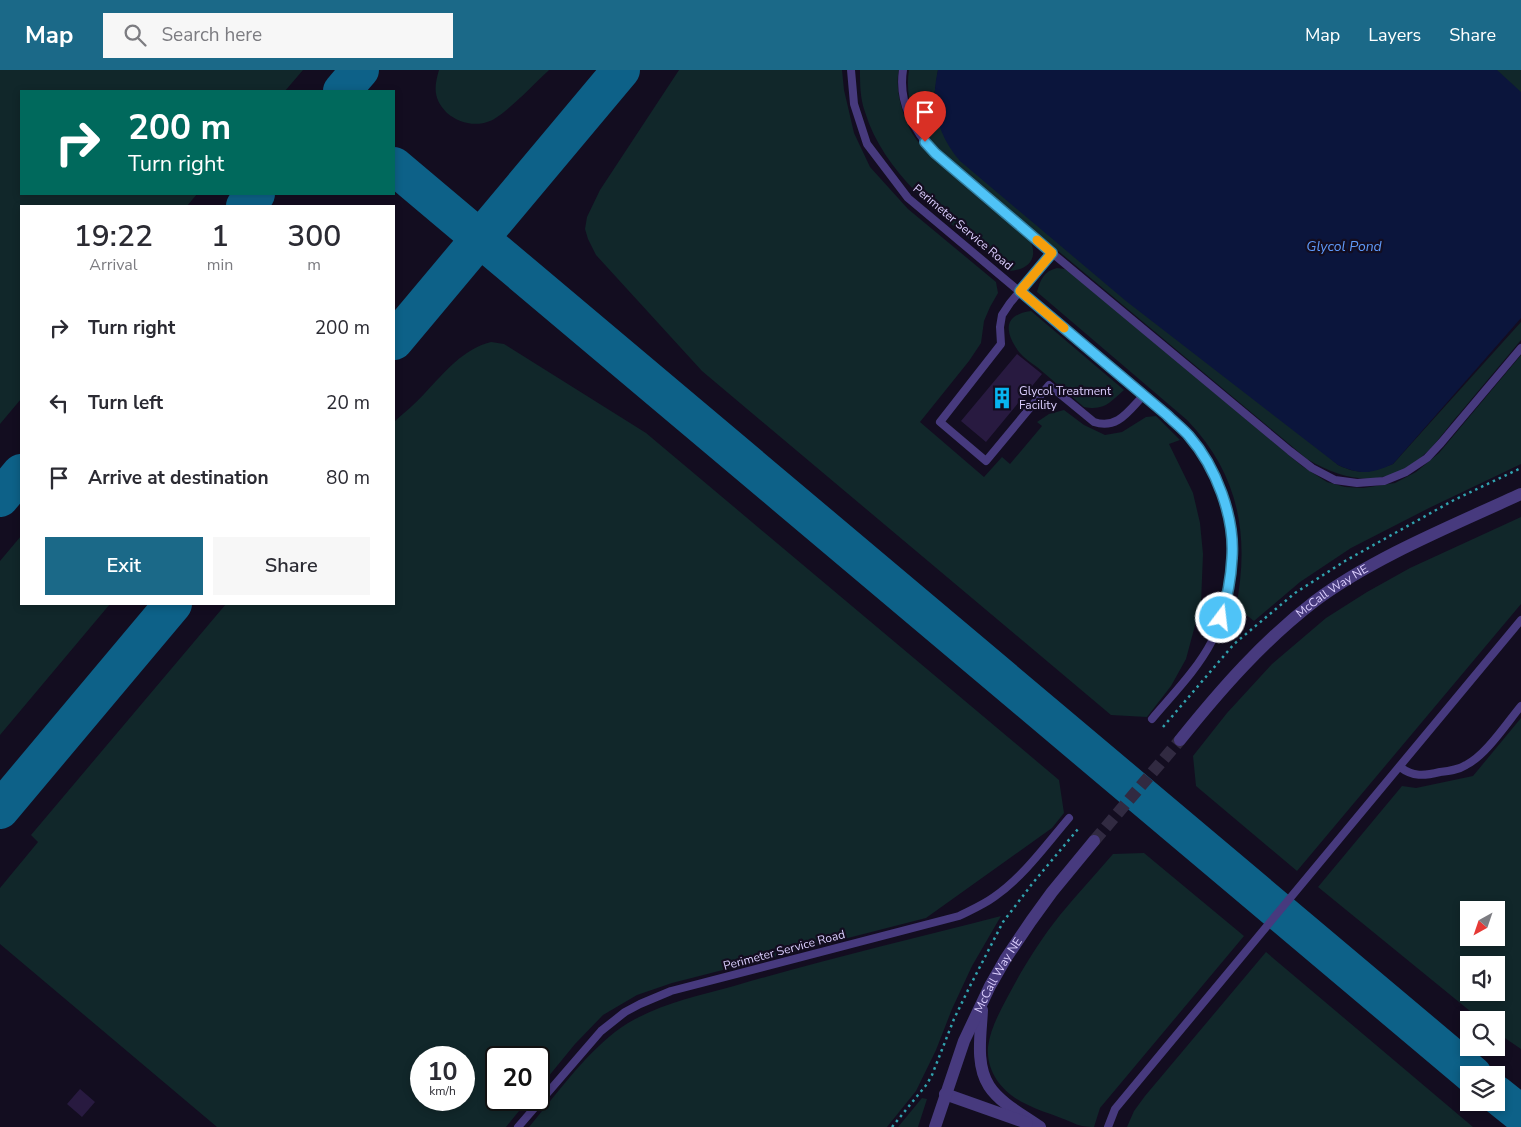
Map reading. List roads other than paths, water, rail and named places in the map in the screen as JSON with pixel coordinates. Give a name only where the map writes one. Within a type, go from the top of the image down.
[{"type":"street","name":"McCall Way NE","points":[[1180,740],[1212,700],[1249,660],[1285,625],[1317,600],[1361,572],[1398,552],[1521,494]]},
{"type":"street","name":"McCall Way NE","points":[[935,1127],[964,1041],[990,986],[1006,958],[1052,892],[1094,841]]},
{"type":"street","points":[[982,1005],[981,1060],[985,1078],[989,1086],[1003,1100],[1040,1127]]},
{"type":"street","points":[[945,1094],[1040,1127]]},
{"type":"lane","name":"Perimeter Service Road","points":[[851,70],[854,104],[867,144],[908,198],[1144,395],[1190,437],[1212,471],[1221,492],[1231,534],[1232,556],[1227,598],[1213,640],[1202,658],[1152,719]]},
{"type":"lane","points":[[904,70],[902,77],[905,106],[917,131],[935,153],[1290,451],[1312,468],[1335,480],[1357,483],[1384,481],[1406,472],[1427,458],[1521,348]]},
{"type":"lane","points":[[1052,253],[1010,302],[1002,315],[1000,327],[1001,344],[940,422],[986,461],[1049,385],[1094,422],[1102,424],[1110,424],[1117,421],[1144,395]]},
{"type":"lane","points":[[1108,1127],[1115,1110],[1521,620]]},
{"type":"lane","points":[[1400,767],[1407,772],[1426,776],[1467,765],[1484,751],[1521,706]]},
{"type":"lane","name":"Perimeter Service Road","points":[[518,1127],[586,1046],[601,1030],[625,1012],[672,991],[959,916],[978,907],[1006,887],[1033,861],[1070,818]]},
{"type":"water","name":"Glycol Pond","points":[[938,70],[1497,70],[1521,92],[1521,318],[1393,464],[1378,470],[1365,472],[1359,472],[1338,465],[1126,301],[960,161],[946,141],[937,118],[935,95]]},
{"type":"tunnel","points":[[1094,841],[1180,740]]},
{"type":"place","name":"Glycol Treatment Facility","points":[[1002,398]]}]
